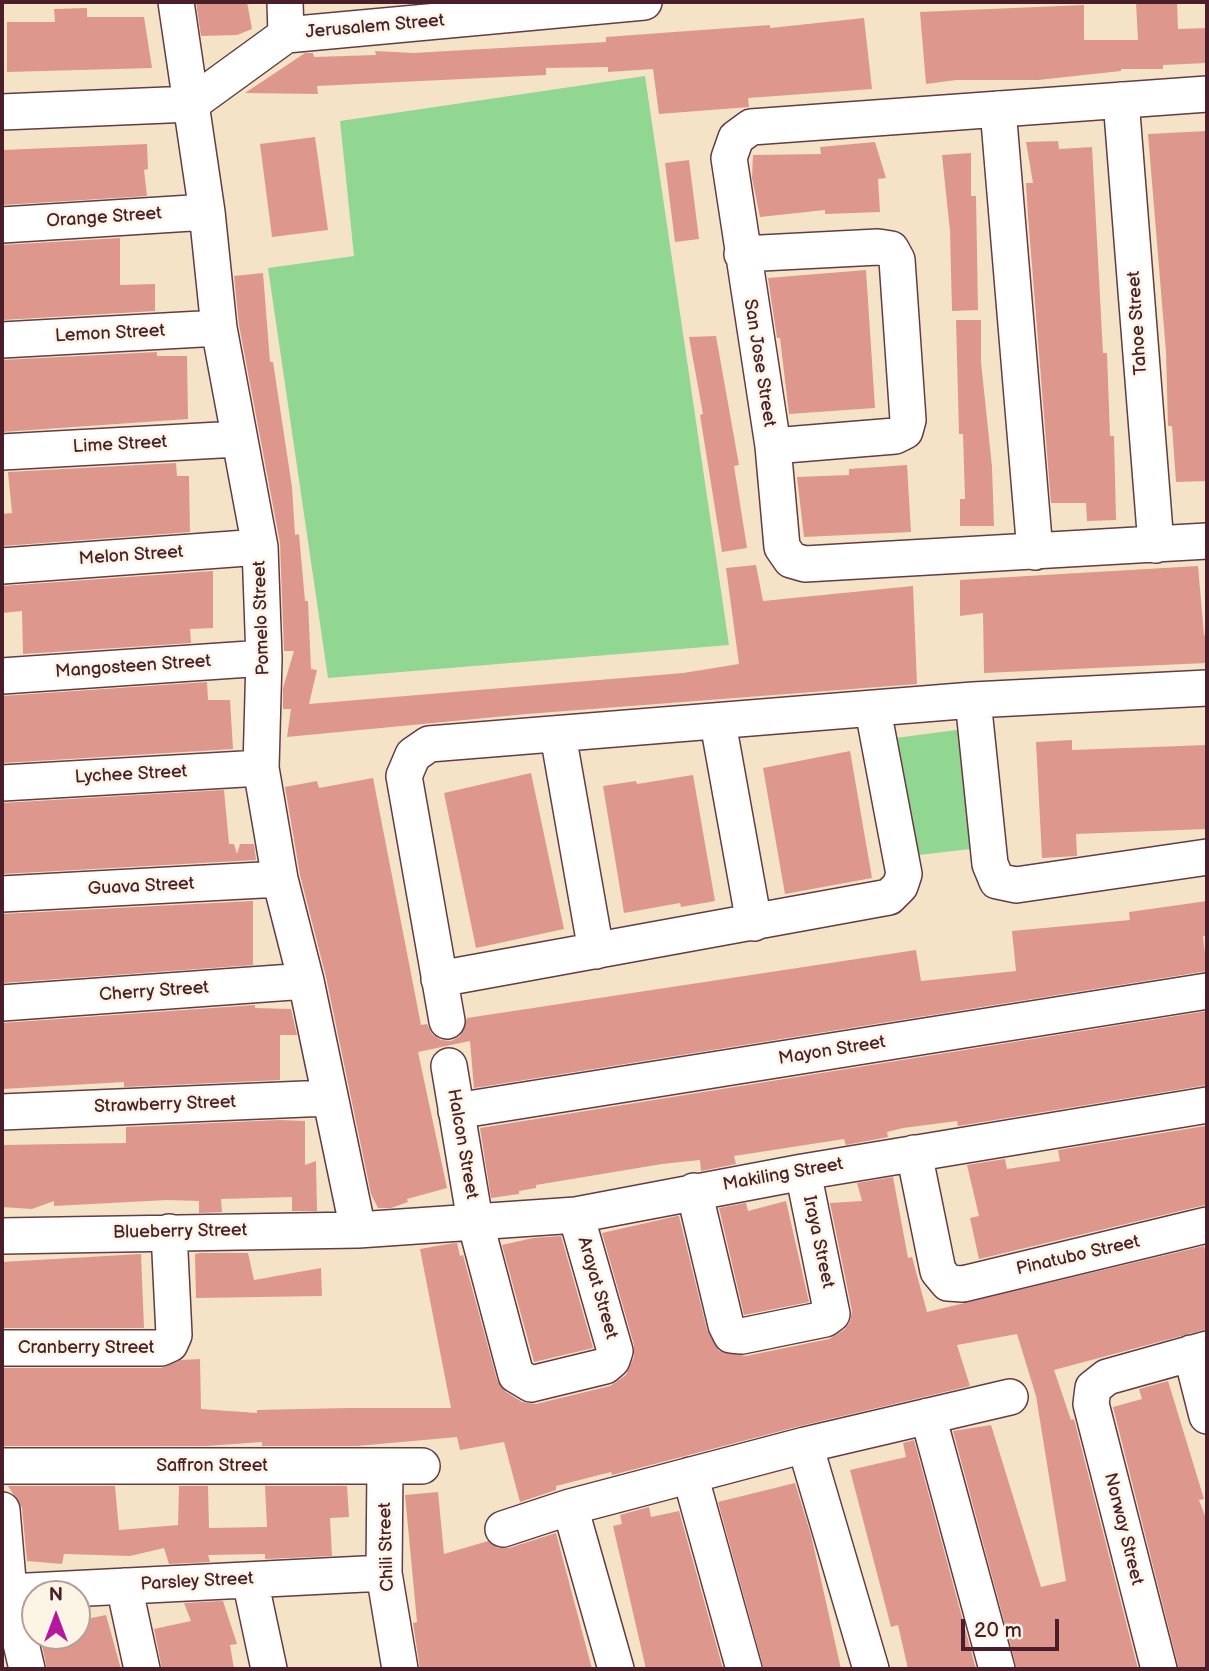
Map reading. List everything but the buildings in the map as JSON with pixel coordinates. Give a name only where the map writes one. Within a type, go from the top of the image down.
[{"type":"street","name":"Pomelo Street","points":[[176,2],[207,212],[219,328],[260,547],[264,658],[261,768],[280,879],[306,981],[328,1098],[358,1230]]},
{"type":"street","name":"Jerusalem Street","points":[[191,104],[286,18],[644,2]]},
{"type":"street","name":"San Jose Street","points":[[1207,94],[751,127],[736,138],[729,158],[773,446],[782,547],[791,560],[805,564],[1207,541]]},
{"type":"street","name":"Tahoe Street","points":[[1121,100],[1156,545]]},
{"type":"street","points":[[2,111],[191,104]]},
{"type":"street","points":[[999,109],[1035,552]]},
{"type":"street","name":"Orange Street","points":[[2,225],[207,212]]},
{"type":"street","points":[[742,254],[878,247],[891,249],[897,260],[908,420],[905,431],[895,436],[773,446]]},
{"type":"street","name":"Lemon Street","points":[[2,340],[219,328]]},
{"type":"street","name":"Lime Street","points":[[2,452],[238,439]]},
{"type":"street","name":"Melon Street","points":[[2,566],[260,547]]},
{"type":"street","name":"Mangosteen Street","points":[[2,676],[264,658]]},
{"type":"street","points":[[447,1021],[404,776],[413,755],[429,744],[718,723],[973,700],[1207,688]]},
{"type":"street","points":[[973,700],[990,864],[998,881],[1016,885],[1207,857]]},
{"type":"street","points":[[439,979],[889,897],[900,886],[904,874],[873,710]]},
{"type":"street","points":[[718,723],[754,923]]},
{"type":"street","points":[[558,735],[596,951]]},
{"type":"street","name":"Lychee Street","points":[[2,783],[261,768]]},
{"type":"street","name":"Guava Street","points":[[2,894],[280,879]]},
{"type":"street","name":"Cherry Street","points":[[2,1003],[306,981]]},
{"type":"street","name":"Mayon Street","points":[[457,1111],[1207,991]]},
{"type":"street","name":"Halcon Street","points":[[449,1066],[475,1221],[516,1375],[531,1384],[605,1366],[612,1360]]},
{"type":"street","name":"Strawberry Street","points":[[2,1112],[328,1098]]},
{"type":"street","name":"Makiling Street","points":[[358,1230],[576,1215],[803,1171],[1207,1105]]},
{"type":"street","name":"Pinatubo Street","points":[[914,1153],[938,1271],[948,1283],[963,1284],[1207,1225]]},
{"type":"street","name":"Iraya Street","points":[[694,1191],[731,1335],[742,1336],[825,1319],[832,1314],[803,1171]]},
{"type":"street","name":"Arayat Street","points":[[576,1215],[615,1351],[612,1360]]},
{"type":"street","name":"Blueberry Street","points":[[2,1236],[358,1230]]},
{"type":"street","name":"Cranberry Street","points":[[2,1348],[161,1348],[170,1344],[174,1335],[169,1232]]},
{"type":"street","points":[[1199,1351],[1207,1416]]},
{"type":"street","name":"Norway Street","points":[[1158,1669],[1091,1404],[1093,1388],[1107,1377],[1199,1351]]},
{"type":"street","points":[[503,1529],[570,1507],[805,1445],[1010,1397]]},
{"type":"street","points":[[929,1416],[997,1669]]},
{"type":"street","points":[[805,1445],[871,1669]]},
{"type":"street","name":"Saffron Street","points":[[2,1466],[422,1466]]},
{"type":"street","name":"Chili Street","points":[[386,1466],[384,1573],[400,1669]]},
{"type":"street","points":[[690,1475],[744,1669]]},
{"type":"street","points":[[570,1507],[616,1669]]},
{"type":"street","points":[[2,1510],[9,1592],[27,1669]]},
{"type":"street","name":"Parsley Street","points":[[9,1592],[384,1573]]},
{"type":"street","points":[[250,1580],[268,1669]]},
{"type":"street","points":[[124,1586],[142,1669]]},
{"type":"green space","points":[[645,76],[729,645],[328,678],[268,268],[354,256],[340,121]]},
{"type":"green space","points":[[964,729],[979,848],[910,856],[895,738]]}]
